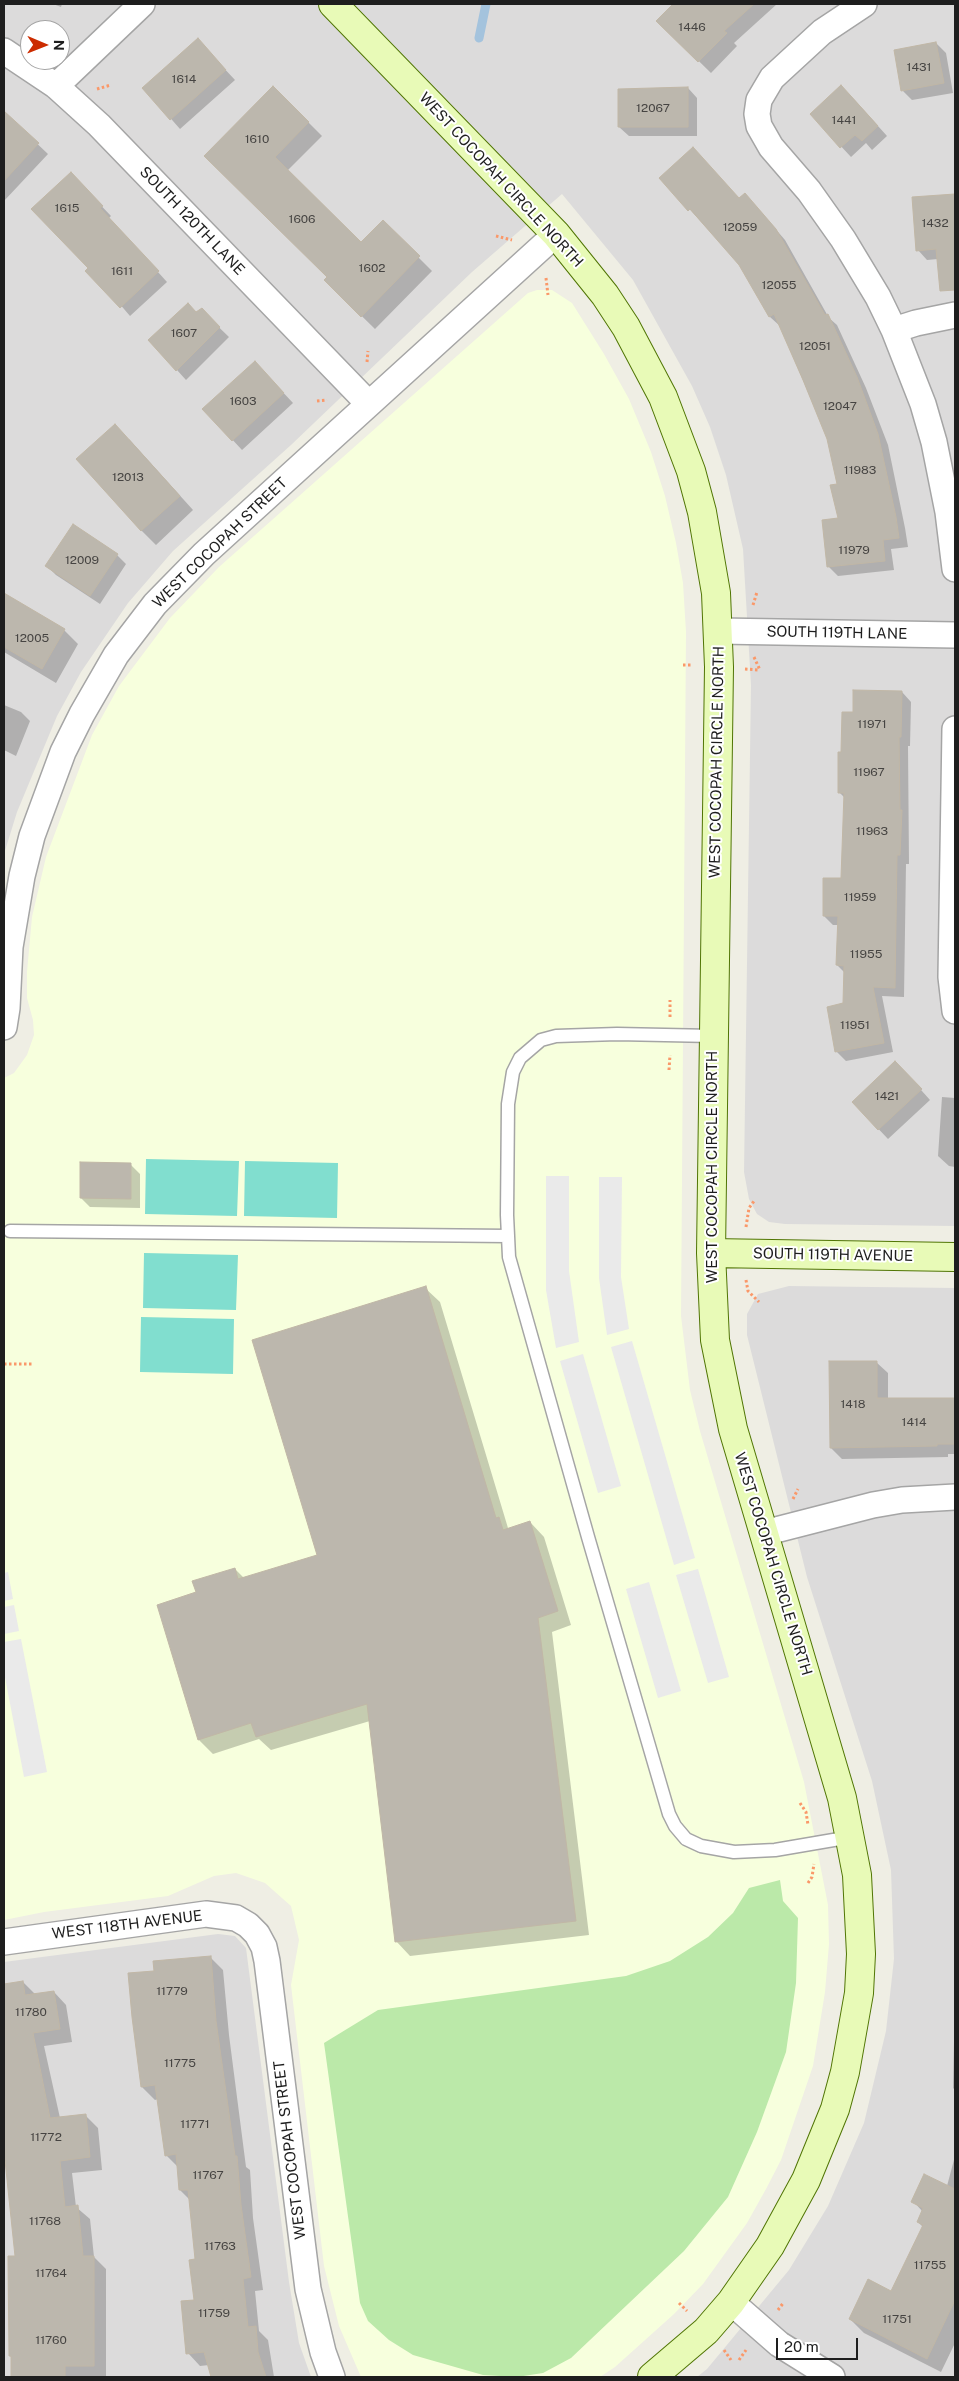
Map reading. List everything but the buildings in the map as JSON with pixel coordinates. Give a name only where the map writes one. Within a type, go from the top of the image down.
[{"type":"street","points":[[56,86],[142,4]]},
{"type":"street","name":"WEST COCOPAH CIRCLE NORTH","points":[[333,4],[556,234],[605,295],[626,327],[646,362],[678,432],[702,512],[716,594],[719,631],[711,1253],[715,1340],[725,1400],[832,1758],[851,1837],[857,1875],[861,1954],[859,1993],[845,2072],[835,2109],[806,2180],[770,2246],[731,2302],[706,2331],[652,2377]]},
{"type":"street","points":[[864,4],[822,32],[772,78],[759,100],[757,114],[759,126],[764,137],[809,191],[843,239],[878,297],[894,330],[923,404],[934,442],[948,512],[955,569]]},
{"type":"street","name":"SOUTH 120TH LANE","points":[[4,52],[56,86],[99,125],[368,403]]},
{"type":"street","name":"WEST COCOPAH STREET","points":[[4,1027],[7,1008],[10,947],[22,876],[32,836],[63,752],[98,685],[121,649],[155,604],[204,554],[556,234]]},
{"type":"street","points":[[894,330],[916,323],[955,315]]},
{"type":"street","name":"SOUTH 119TH LANE","points":[[719,631],[955,635]]},
{"type":"street","points":[[955,728],[951,977],[955,1011]]},
{"type":"street","name":"SOUTH 119TH AVENUE","points":[[711,1253],[955,1256]]},
{"type":"street","points":[[764,1533],[873,1505],[902,1500],[955,1497]]},
{"type":"street","name":"WEST 118TH AVENUE","points":[[4,1942],[206,1914],[221,1914],[236,1918],[248,1925]]},
{"type":"street","name":"WEST COCOPAH STREET","points":[[248,1925],[261,1940],[267,1961],[308,2289],[323,2352],[332,2377]]},
{"type":"street","points":[[731,2302],[779,2344],[832,2377]]},
{"type":"lane","points":[[713,1036],[586,1034],[556,1036],[541,1040],[520,1058],[513,1072],[508,1104],[508,1236],[510,1257],[519,1296],[666,1805],[675,1826],[686,1839],[701,1846],[734,1852],[775,1850],[851,1837]]},
{"type":"lane","points":[[10,1231],[508,1236]]},
{"type":"path","points":[[4,1364],[32,1364]]},
{"type":"shaded area","points":[[4,4],[955,4],[955,1226],[785,1224],[769,1222],[757,1214],[749,1199],[744,1172],[751,685],[743,549],[726,475],[710,427],[692,386],[633,280],[562,194],[472,272],[291,445],[173,551],[128,603],[81,672],[57,716],[17,812],[4,854]]},
{"type":"shaded area","points":[[537,290],[552,290],[572,303],[629,399],[651,452],[665,496],[683,583],[686,632],[681,1316],[690,1390],[700,1431],[804,1782],[828,1905],[829,1944],[825,1992],[813,2066],[781,2160],[747,2223],[703,2284],[674,2314],[615,2367],[600,2377],[361,2377],[339,2326],[324,2266],[291,1985],[299,1940],[291,1906],[265,1883],[236,1873],[214,1876],[168,1896],[44,1912],[4,1920],[4,1078],[14,1073],[27,1055],[34,1035],[33,1020],[27,998],[27,972],[32,917],[46,857],[92,735],[119,686],[170,618],[219,567],[528,293]]},
{"type":"shaded area","points":[[146,1159],[239,1161],[237,1216],[145,1214]]},
{"type":"shaded area","points":[[245,1161],[338,1163],[337,1218],[244,1216]]},
{"type":"shaded area","points":[[546,1176],[569,1176],[569,1271],[579,1342],[556,1348],[546,1290]]},
{"type":"shaded area","points":[[599,1177],[622,1177],[621,1277],[629,1329],[607,1335],[599,1278]]},
{"type":"shaded area","points":[[144,1253],[238,1255],[236,1310],[143,1308]]},
{"type":"shaded area","points":[[789,1286],[955,1288],[955,2377],[697,2377],[707,2369],[789,2270],[828,2206],[864,2123],[886,2031],[894,1959],[891,1870],[872,1781],[807,1577],[747,1335],[747,1314],[758,1294]]},
{"type":"shaded area","points":[[141,1317],[234,1319],[233,1374],[140,1372]]},
{"type":"shaded area","points":[[632,1341],[695,1558],[674,1565],[611,1347]]},
{"type":"shaded area","points":[[583,1354],[621,1486],[598,1493],[560,1361]]},
{"type":"shaded area","points":[[698,1569],[729,1677],[708,1683],[676,1575]]},
{"type":"shaded area","points":[[8,1572],[13,1599],[4,1601],[4,1573]]},
{"type":"shaded area","points":[[649,1582],[681,1691],[658,1698],[626,1589]]},
{"type":"shaded area","points":[[14,1605],[19,1631],[4,1634],[4,1607]]},
{"type":"shaded area","points":[[21,1639],[47,1772],[24,1777],[4,1672],[4,1642]]},
{"type":"shaded area","points":[[218,1934],[235,1936],[246,1948],[289,2282],[299,2343],[311,2377],[4,2377],[4,1962]]},
{"type":"green space","points":[[780,1880],[783,1901],[798,1918],[796,1983],[786,2052],[757,2132],[728,2197],[684,2251],[571,2358],[543,2373],[517,2377],[483,2375],[413,2355],[389,2340],[368,2321],[360,2303],[324,2043],[378,2010],[626,1976],[670,1961],[708,1937],[733,1913],[749,1888]]},
{"type":"waterway","points":[[479,38],[486,4]]}]
